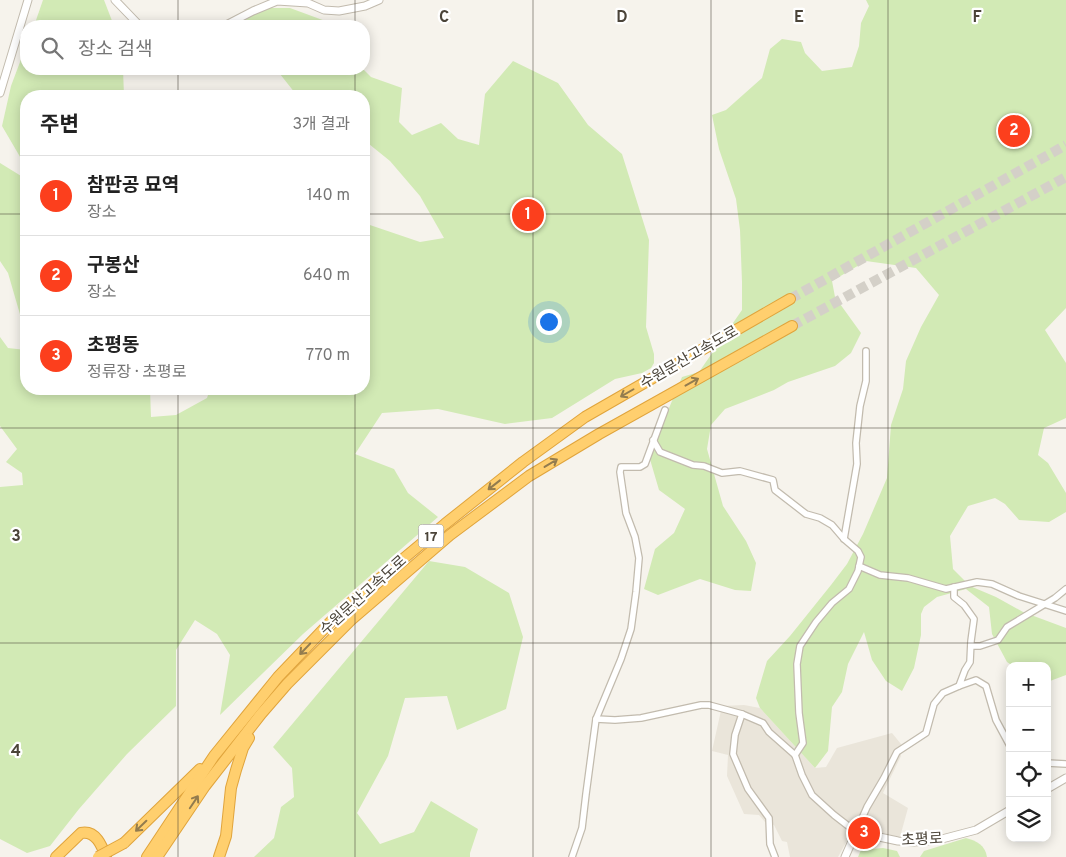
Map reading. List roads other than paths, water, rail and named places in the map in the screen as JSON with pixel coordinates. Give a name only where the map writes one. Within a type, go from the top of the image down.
[{"type":"highway","name":"수원문산고속도로","points":[[147,857],[214,756],[278,676],[343,609],[445,524],[585,416],[790,299]]},
{"type":"highway","name":"수원문산고속도로","points":[[157,857],[205,786],[287,684],[351,620],[450,535],[529,476],[599,434],[792,326]]},
{"type":"highway","points":[[219,857],[226,836],[231,788],[236,770],[244,748],[261,714]]},
{"type":"highway","points":[[97,857],[124,843],[214,756]]},
{"type":"highway","points":[[56,857],[85,832],[90,833],[96,838],[103,848],[106,857]]},
{"type":"street","points":[[22,20],[28,0]]},
{"type":"street","points":[[115,0],[134,20]]},
{"type":"street","points":[[236,20],[277,2],[308,3],[324,10],[339,11],[365,6],[379,0]]},
{"type":"street","points":[[0,92],[20,26]]},
{"type":"street","points":[[844,539],[857,464],[856,443],[860,406],[866,382],[866,351]]},
{"type":"street","points":[[572,857],[582,828],[596,719],[621,659],[631,629],[640,558],[626,513],[620,472],[622,467],[640,467],[645,464],[665,410]]},
{"type":"street","points":[[653,440],[660,452],[693,465],[704,466],[722,473],[740,471],[773,480],[775,490],[806,514],[820,518],[832,525],[861,556],[859,566],[849,589],[832,603],[800,646],[797,664],[799,712],[803,743],[795,754]]},
{"type":"street","points":[[859,566],[880,575],[908,578],[946,589],[978,582],[992,584],[1019,596],[1066,611]]},
{"type":"street","points":[[954,587],[954,597],[964,604],[974,618],[970,662],[959,686]]},
{"type":"street","points":[[971,646],[980,646],[998,640],[1007,627],[1055,598],[1066,589]]},
{"type":"street","points":[[846,857],[868,807],[897,752],[926,733],[934,704],[943,693],[976,680],[986,686],[996,720],[1006,739]]},
{"type":"street","points":[[596,719],[641,718],[701,705],[709,705],[742,714],[763,723],[769,732],[795,754],[802,775],[812,795],[856,832]]},
{"type":"street","points":[[742,714],[735,735],[733,754],[748,789],[769,818],[770,844],[775,857]]},
{"type":"street","points":[[1051,763],[1066,764]]},
{"type":"street","points":[[1051,787],[1066,778]]},
{"type":"street","name":"초평로","points":[[856,832],[898,841],[938,840],[976,830],[1006,812]]},
{"type":"tunnel","points":[[790,299],[1066,145]]},
{"type":"tunnel","points":[[792,326],[1066,177]]},
{"type":"place","name":"구봉산","points":[[1014,131]]},
{"type":"place","name":"참판공 묘역","points":[[528,215]]},
{"type":"place","name":"초평동","points":[[864,833]]}]
